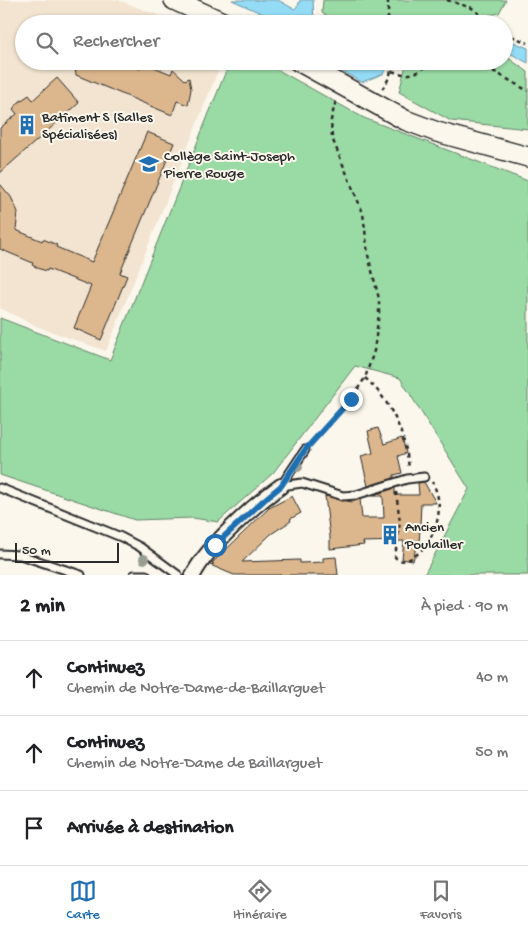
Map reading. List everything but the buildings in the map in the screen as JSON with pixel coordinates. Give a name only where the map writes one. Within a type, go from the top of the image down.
[{"type":"street","points":[[174,0],[207,15]]},
{"type":"street","points":[[314,70],[405,120],[437,132],[528,158]]},
{"type":"street","points":[[193,575],[215,545],[281,486]]},
{"type":"lane","points":[[281,486],[305,450]]},
{"type":"lane","points":[[281,486],[302,483],[343,496],[356,495],[408,479],[424,477]]},
{"type":"lane","points":[[0,488],[121,536],[140,547],[178,575]]},
{"type":"lane","points":[[0,554],[20,555],[81,575]]},
{"type":"lane","points":[[134,575],[146,575]]},
{"type":"path","points":[[388,0],[388,15]]},
{"type":"path","points":[[447,0],[472,8],[481,15]]},
{"type":"path","points":[[513,37],[528,43]]},
{"type":"path","points":[[374,103],[392,70],[405,76],[421,70]]},
{"type":"path","points":[[486,70],[495,72],[528,91]]},
{"type":"path","points":[[305,450],[351,399],[365,378],[378,331],[379,299],[368,255],[363,213],[330,129],[340,84]]},
{"type":"path","points":[[365,378],[382,395],[397,423],[407,450],[410,473],[407,475],[408,479]]},
{"type":"path","points":[[424,477],[429,478],[434,487],[439,508],[437,528],[433,540],[424,554]]},
{"type":"path","points":[[395,483],[400,522],[395,557],[397,563],[401,566]]},
{"type":"shaded area","points":[[0,0],[118,0],[157,15],[15,15],[15,70],[218,70],[106,351],[36,326],[0,308]]},
{"type":"green space","points":[[323,0],[506,0],[499,13],[489,15],[326,15],[322,13]]},
{"type":"green space","points":[[513,61],[528,72],[528,129],[451,121],[399,92],[405,70],[513,70]]},
{"type":"green space","points":[[226,70],[278,70],[364,118],[528,181],[528,575],[424,575],[469,489],[400,378],[355,366],[273,473],[218,522],[193,518],[135,520],[0,475],[0,318],[110,360]]},
{"type":"water","points":[[232,0],[278,0],[294,9],[298,6],[300,0],[313,0],[314,15],[265,15]]},
{"type":"water","points":[[513,42],[528,48],[528,63],[513,55]]},
{"type":"water","points":[[340,70],[386,70],[383,74],[362,82]]},
{"type":"place","name":"Batîment S (Salles Spécialisées)","points":[[27,125]]},
{"type":"place","name":"Collège Saint-Joseph Pierre Rouge","points":[[149,164]]},
{"type":"place","name":"Ancien Poulailler","points":[[390,535]]},
{"type":"route","points":[[215,545],[247,514],[281,486],[305,450],[336,418],[351,399]]}]
